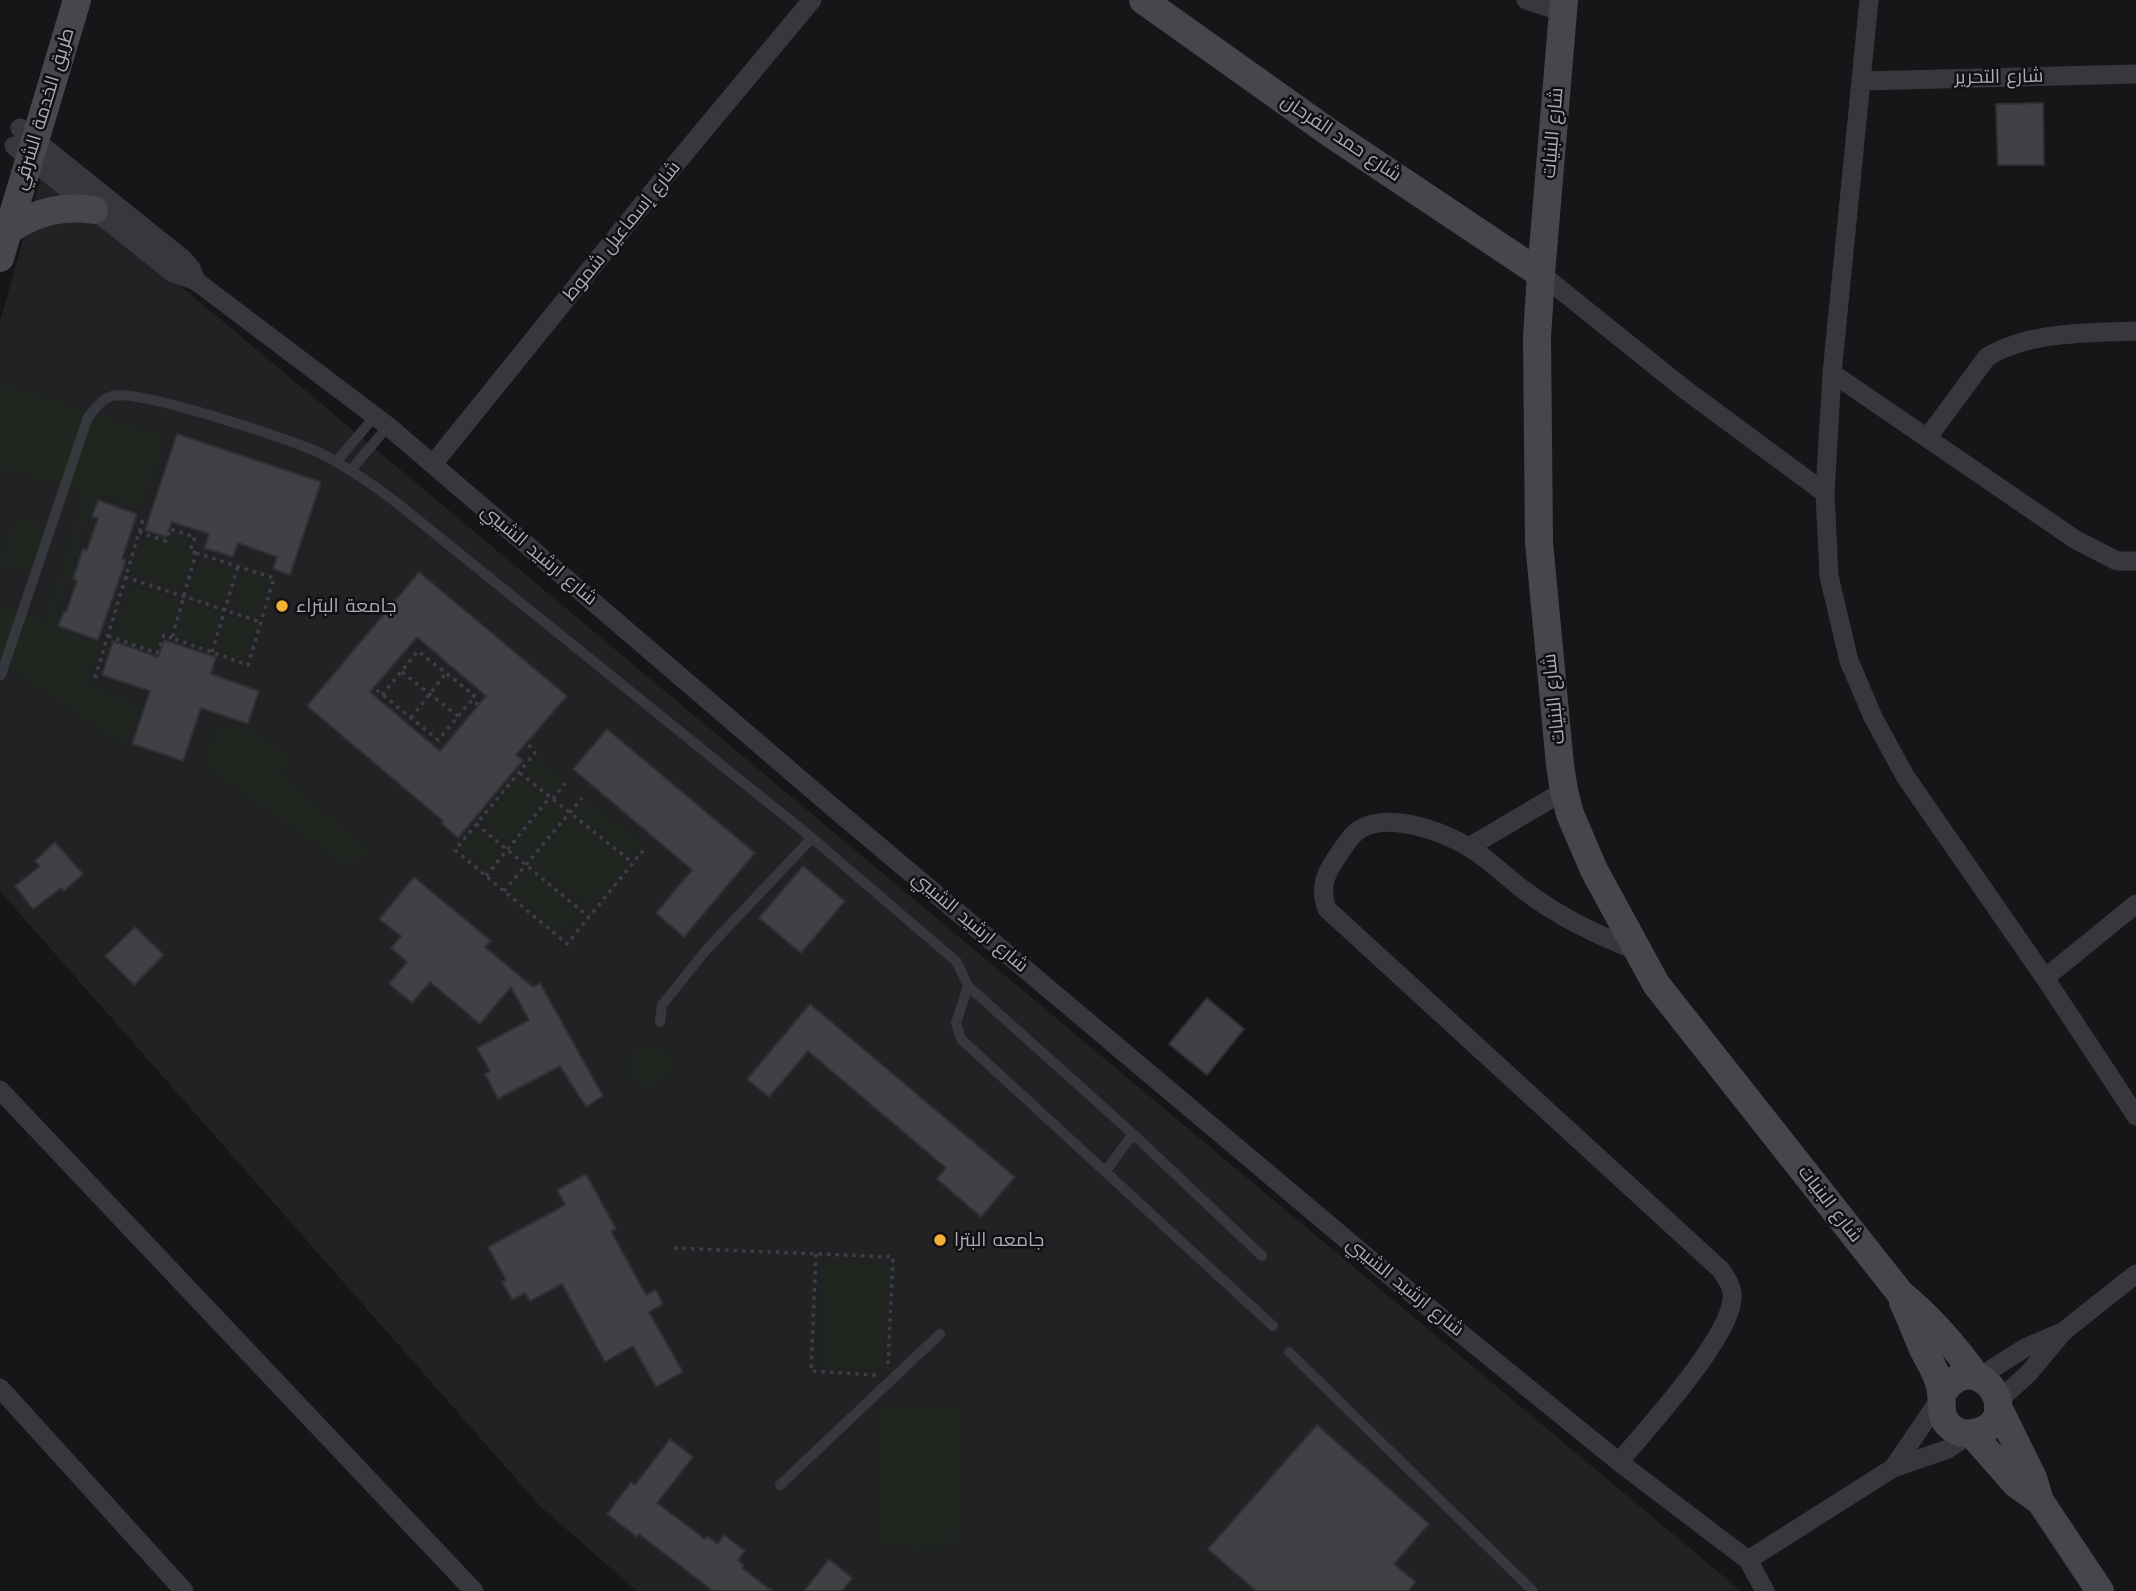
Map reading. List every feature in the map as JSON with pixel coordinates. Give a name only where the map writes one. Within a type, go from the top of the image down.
[{"type":"main road","name":"طريق الخدمة الشرقي","points":[[0,258],[9,230],[24,143],[60,0]]},
{"type":"main road","name":"طريق الخدمة الشرقي","points":[[0,192],[24,143],[77,0]]},
{"type":"main road","name":"شارع حمد الفرحان","points":[[1154,3],[1330,133],[1541,274]]},
{"type":"main road","name":"شارع البنيات","points":[[1564,6],[1537,337],[1539,542],[1564,791],[1570,814],[1594,870],[1656,984],[1900,1293],[1918,1308],[1978,1377]]},
{"type":"main road","points":[[9,230],[39,213],[55,209],[94,210]]},
{"type":"main road","name":"شارع البنيات","points":[[1900,1293],[1941,1396]]},
{"type":"main road","points":[[1998,1404],[1994,1420],[1985,1430],[1971,1434],[1957,1432],[1947,1423],[1941,1412],[1941,1396],[1947,1385],[1956,1379],[1978,1377],[1989,1382],[2033,1478],[2040,1501],[2101,1591]]},
{"type":"main road","points":[[1971,1434],[2016,1484],[2040,1501]]},
{"type":"street","name":"شارع إسماعيل شموط","points":[[433,464],[812,0]]},
{"type":"street","points":[[1526,0],[1564,6]]},
{"type":"street","points":[[1869,0],[1832,373],[1825,493],[1829,576],[1849,661],[1873,717],[1905,776],[2045,978],[2136,1116]]},
{"type":"street","name":"شارع التحرير","points":[[1862,81],[2136,74]]},
{"type":"street","name":"شارع ارشيد الشيبي","points":[[24,143],[94,210],[173,273],[196,281],[382,421],[840,813],[1374,1262],[1619,1462],[1748,1560]]},
{"type":"street","name":"شارع ارشيد الشيبي","points":[[24,143],[183,259],[191,268],[196,281]]},
{"type":"street","points":[[1541,274],[1683,388],[1825,493]]},
{"type":"street","points":[[1928,437],[1987,357],[2001,348],[2048,337],[2136,331]]},
{"type":"street","points":[[1832,373],[2076,540],[2117,561],[2136,561]]},
{"type":"street","points":[[1469,847],[1564,791]]},
{"type":"street","points":[[1619,1462],[1699,1364],[1718,1335],[1733,1300],[1729,1283],[1721,1270],[1327,909],[1323,886],[1327,871],[1355,833],[1384,821],[1405,824],[1423,828],[1469,847],[1525,892],[1561,915],[1594,933],[1637,951]]},
{"type":"street","points":[[2045,978],[2136,904]]},
{"type":"street","points":[[0,1090],[474,1591]]},
{"type":"street","points":[[1998,1404],[2028,1374],[2064,1331],[2136,1274]]},
{"type":"street","points":[[1978,1377],[2025,1348],[2064,1331]]},
{"type":"street","points":[[0,1388],[184,1591]]},
{"type":"street","points":[[1893,1468],[1929,1418],[1941,1396]]},
{"type":"street","points":[[1765,1591],[1748,1560],[1893,1468],[1948,1449],[1971,1434]]},
{"type":"lane","points":[[1,675],[88,417],[101,401],[111,396],[125,395],[160,402],[283,438],[337,462],[397,503],[812,838],[957,962],[968,986],[1133,1134],[1262,1256]]},
{"type":"lane","points":[[337,462],[382,421]]},
{"type":"lane","points":[[351,470],[382,421]]},
{"type":"lane","points":[[660,1022],[662,1005],[706,950],[812,838]]},
{"type":"lane","points":[[968,986],[956,1023],[961,1039],[1273,1326]]},
{"type":"lane","points":[[1105,1172],[1133,1134]]},
{"type":"lane","points":[[780,1485],[940,1334]]},
{"type":"lane","points":[[1289,1352],[1533,1591]]},
{"type":"path","points":[[95,678],[144,516]]},
{"type":"path","points":[[107,636],[158,653],[164,635],[248,665],[274,578],[190,551],[195,537],[170,529],[166,541],[139,532]]},
{"type":"path","points":[[172,638],[196,553]]},
{"type":"path","points":[[212,652],[238,566]]},
{"type":"path","points":[[125,577],[261,622]]},
{"type":"path","points":[[340,670],[373,698],[377,691],[383,695],[438,740],[474,695],[418,651],[383,695]]},
{"type":"path","points":[[401,672],[458,716]]},
{"type":"path","points":[[411,718],[446,673]]},
{"type":"path","points":[[472,700],[535,753],[454,850],[567,944],[646,846]]},
{"type":"path","points":[[519,772],[633,863]]},
{"type":"path","points":[[486,876],[565,783]]},
{"type":"path","points":[[504,891],[582,798]]},
{"type":"path","points":[[476,824],[589,916]]},
{"type":"path","points":[[674,1248],[893,1257],[888,1375],[810,1371],[816,1254]]},
{"type":"shaded area","name":"جامعة البتراء","points":[[43,171],[1741,1591],[637,1591],[540,1506],[0,891],[0,321]]},
{"type":"shaded area","points":[[0,384],[164,436],[142,507],[96,493],[52,628],[99,645],[86,685],[138,705],[125,746],[0,661],[0,605],[46,622],[85,493],[2,467],[0,471]]},
{"type":"shaded area","points":[[16,517],[55,530],[41,576],[1,564]]},
{"type":"shaded area","points":[[171,534],[189,539],[185,552],[191,555],[180,588],[134,573],[145,537],[168,544]]},
{"type":"shaded area","points":[[201,561],[233,571],[222,604],[191,593]]},
{"type":"shaded area","points":[[244,572],[268,579],[257,615],[233,608]]},
{"type":"shaded area","points":[[132,586],[179,601],[169,631],[163,630],[156,650],[115,637]]},
{"type":"shaded area","points":[[187,603],[219,613],[208,646],[176,636]]},
{"type":"shaded area","points":[[230,617],[254,624],[243,660],[219,653]]},
{"type":"shaded area","points":[[216,728],[254,732],[292,759],[278,774],[368,850],[350,867],[206,767]]},
{"type":"shaded area","points":[[536,759],[562,781],[553,793],[527,770]]},
{"type":"shaded area","points":[[518,778],[544,799],[509,842],[483,822]]},
{"type":"shaded area","points":[[587,801],[641,843],[631,856],[577,814]]},
{"type":"shaded area","points":[[549,803],[564,815],[528,859],[514,847]]},
{"type":"shaded area","points":[[569,819],[625,864],[590,908],[534,863]]},
{"type":"shaded area","points":[[476,830],[502,850],[489,868],[462,848]]},
{"type":"shaded area","points":[[528,870],[578,913],[561,932],[511,889]]},
{"type":"shaded area","points":[[649,1044],[664,1050],[670,1065],[664,1080],[649,1086],[634,1080],[628,1065],[634,1050]]},
{"type":"shaded area","points":[[824,1263],[887,1266],[883,1370],[820,1368]]},
{"type":"shaded area","points":[[879,1405],[958,1406],[956,1548],[877,1547]]},
{"type":"building","points":[[2043,103],[2044,165],[1998,165],[1996,104]]},
{"type":"building","points":[[177,434],[321,482],[290,575],[273,569],[277,557],[238,543],[233,557],[204,548],[209,534],[172,522],[166,537],[145,530]]},
{"type":"building","points":[[98,500],[137,514],[122,559],[126,560],[98,640],[58,626],[77,581],[73,579],[83,549],[87,550],[98,518],[92,517]]},
{"type":"building","points":[[419,572],[567,696],[516,755],[523,760],[458,838],[441,823],[443,821],[307,706]],"holes":[[[417,637],[486,696],[440,751],[370,692]]]},
{"type":"building","points":[[164,640],[216,657],[211,674],[259,691],[248,724],[201,708],[183,761],[132,744],[150,691],[102,675],[113,641],[158,657]]},
{"type":"building","points":[[607,729],[755,853],[684,937],[656,913],[692,870],[573,769]]},
{"type":"building","points":[[55,842],[83,874],[64,891],[61,888],[33,909],[15,886],[40,866],[35,861]]},
{"type":"building","points":[[803,866],[845,901],[801,953],[759,918]]},
{"type":"building","points":[[414,877],[491,941],[485,947],[533,987],[540,983],[603,1096],[586,1107],[560,1066],[498,1099],[485,1074],[490,1071],[477,1048],[529,1020],[511,987],[480,1024],[430,982],[412,1003],[389,984],[407,962],[391,948],[401,936],[379,919]]},
{"type":"building","points":[[135,927],[164,955],[134,985],[105,956]]},
{"type":"building","points":[[1207,998],[1244,1029],[1207,1075],[1169,1044]]},
{"type":"building","points":[[810,1004],[1015,1177],[981,1217],[937,1179],[946,1168],[808,1051],[769,1097],[747,1079]]},
{"type":"building","points":[[586,1174],[616,1229],[611,1231],[646,1295],[656,1290],[663,1304],[649,1312],[683,1372],[656,1387],[633,1346],[605,1362],[562,1284],[530,1301],[525,1293],[512,1300],[502,1282],[506,1280],[488,1247],[565,1205],[557,1190]]},
{"type":"building","points":[[1317,1425],[1429,1524],[1394,1564],[1416,1582],[1408,1591],[1256,1591],[1208,1549]]},
{"type":"building","points":[[670,1439],[693,1457],[657,1503],[705,1539],[707,1536],[718,1544],[724,1535],[745,1551],[738,1560],[744,1565],[742,1568],[772,1591],[713,1591],[639,1534],[637,1537],[607,1514],[631,1482],[635,1485]]},
{"type":"building","points":[[829,1559],[852,1578],[842,1591],[804,1591]]},
{"type":"place","name":"جامعة البتراء","points":[[282,606]]},
{"type":"place","name":"جامعه البترا","points":[[940,1240]]}]
